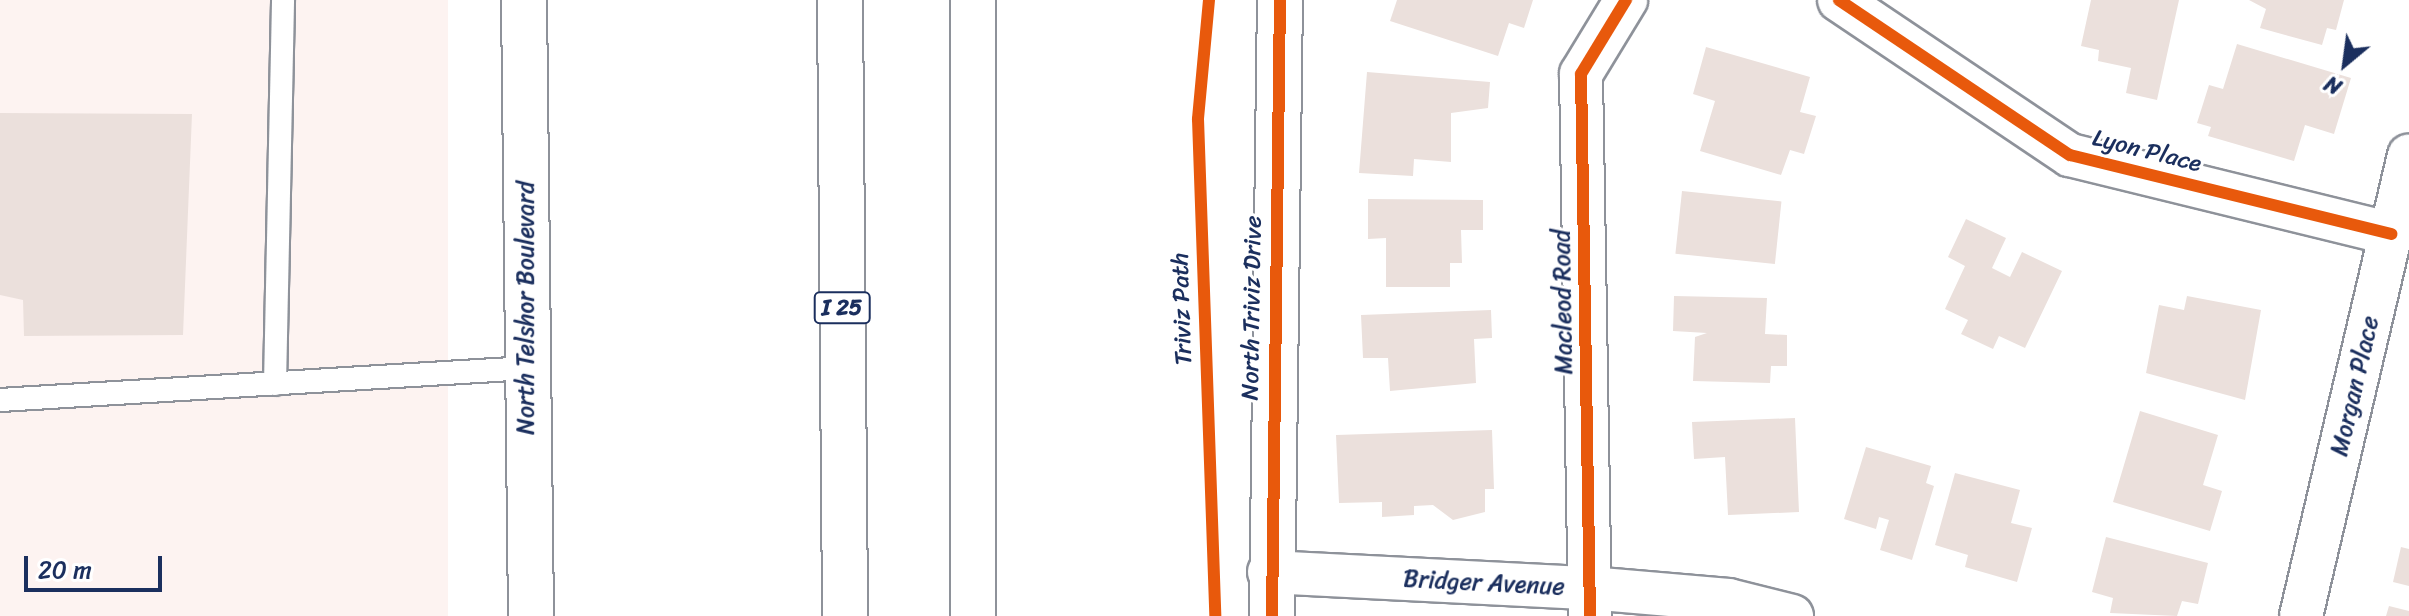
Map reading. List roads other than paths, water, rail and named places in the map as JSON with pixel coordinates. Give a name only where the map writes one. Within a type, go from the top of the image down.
[{"type":"main road","name":"North Telshor Boulevard","points":[[524,0],[531,616]]},
{"type":"main road","name":"I 25","points":[[840,0],[845,616]]},
{"type":"main road","points":[[973,0],[973,616]]},
{"type":"main road","name":"North Triviz Drive","points":[[1272,616],[1269,572],[1280,0]]},
{"type":"street","name":"Macleod Road","points":[[1590,602],[1581,74],[1626,0]]},
{"type":"street","name":"Lyon Place","points":[[1839,0],[2070,155],[2391,234]]},
{"type":"street","name":"Morgan Place","points":[[2301,616],[2409,155]]},
{"type":"street","name":"Bridger Avenue","points":[[1269,572],[1590,602],[1728,600],[1792,616]]},
{"type":"lane","points":[[275,384],[283,0]]},
{"type":"lane","points":[[0,400],[527,368]]}]
